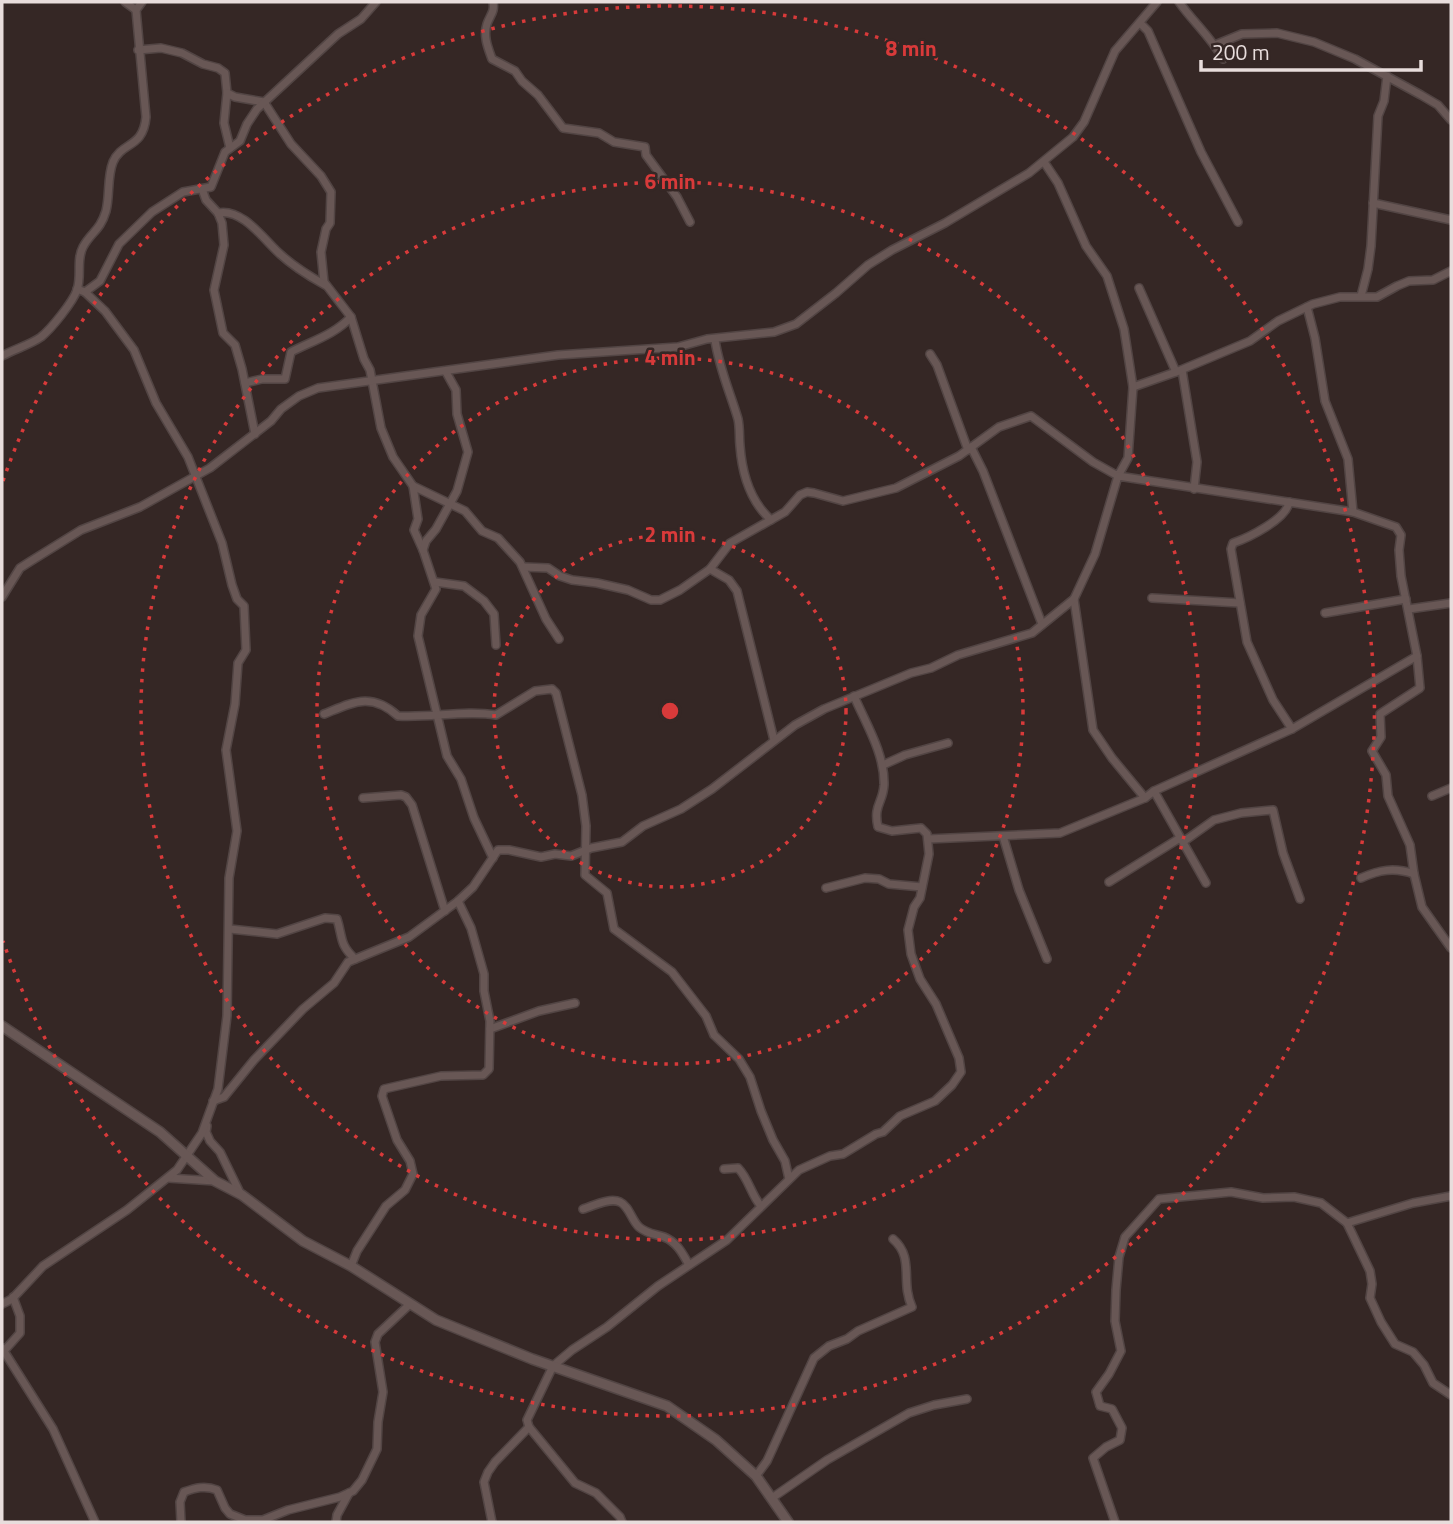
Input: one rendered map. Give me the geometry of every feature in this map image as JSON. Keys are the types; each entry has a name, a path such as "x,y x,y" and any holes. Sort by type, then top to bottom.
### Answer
{"street":[{"path":"125,2 136,10"},
{"path":"81,291 80,261 83,247 100,227 106,210 114,160 145,131 136,10 142,2"},
{"path":"92,299 96,285 119,244 152,212 183,192 211,187 225,152 240,141 247,124 264,102 338,34 361,19 376,2"},
{"path":"493,2 493,14 487,22 486,32 486,43 492,59 515,71 538,95 563,128 600,133 614,142 645,147 646,155 677,197 690,222"},
{"path":"2,597 20,568 68,537 97,523 140,508 210,468 299,396 318,388 558,355 678,347 775,332 796,324 868,264 945,223 1029,173 1073,137 1084,122 1115,51 1157,2"},
{"path":"1178,2 1195,25 1215,45 1223,59"},
{"path":"1140,23 1148,31 1201,152 1238,222"},
{"path":"1215,45 1242,34 1276,33 1314,42 1355,59 1438,105 1451,120"},
{"path":"138,50 161,48 181,52 225,73 227,93 224,123 230,148"},
{"path":"1360,296 1368,269 1378,116 1384,101 1387,76"},
{"path":"227,93 264,102 291,144 321,176 331,192 330,223 321,252 326,285"},
{"path":"214,1101 224,1097 254,1060 303,1009 334,983 348,962 409,937 445,911 473,887 498,850 541,857 555,854 571,856 622,842 643,826 661,821 681,809 740,768 774,740 824,709 958,655 1032,633 1074,599 1095,554 1118,476 1128,458 1133,387 1124,329 1107,276 1086,246 1058,183 1044,162"},
{"path":"202,189 206,200 218,213 224,233 224,245 214,289 223,333 235,345 255,434"},
{"path":"1373,203 1451,219"},
{"path":"218,213 225,212 249,222 281,255 326,285 351,317 373,381 381,428 387,444 413,486 418,519 414,530 416,539 424,550 435,582 436,589 421,615 418,636 447,756 461,779 474,818 493,858"},
{"path":"1133,387 1250,341 1278,321 1307,307 1340,297 1377,297 1409,281 1433,280 1451,271"},
{"path":"2,356 41,337 81,291 96,285"},
{"path":"1139,288 1179,371 1196,454 1194,489"},
{"path":"2,1304 13,1297 43,1266 127,1209 177,1170 202,1133 218,1089 227,1016 229,878 237,831 226,750 235,704 238,663 246,650 244,606 237,599 218,530 188,457 156,403 134,350 105,311 81,291"},
{"path":"1307,307 1325,401 1348,459 1353,513"},
{"path":"245,383 262,379 285,379 291,352 307,342 334,333 351,317"},
{"path":"715,340 718,361 740,427 740,456 744,475 755,503 771,520"},
{"path":"930,354 937,365 961,436 983,471 1042,624"},
{"path":"424,550 426,541 432,536 457,491 468,452 457,414 456,390 446,372"},
{"path":"523,566 548,568 572,580 628,590 656,601 675,593 710,569 730,543 785,512 800,495 807,492 843,501 883,489 896,488 959,456 999,427 1031,416 1093,462 1118,476 1353,513 1396,527 1401,535 1400,569 1417,656 1420,688 1380,714 1381,737 1372,751 1386,775 1388,796 1410,845 1422,908 1451,948"},
{"path":"413,486 465,511 482,531 498,538 523,566 542,611 559,639"},
{"path":"1289,502 1286,512 1251,537 1231,546 1251,651 1273,700 1292,729"},
{"path":"710,569 729,580 737,591 774,740"},
{"path":"435,582 464,586 484,601 494,614 496,646"},
{"path":"1152,598 1240,604"},
{"path":"1074,599 1093,730 1144,797"},
{"path":"1325,613 1406,599"},
{"path":"1409,609 1451,603"},
{"path":"928,839 1060,833 1292,729 1417,656"},
{"path":"324,714 356,701 385,704 398,716 477,712 496,715 536,691 552,689 558,698 582,795 586,826 585,875 607,893 614,929 672,972 705,1016 714,1035 739,1059 750,1077 773,1140 785,1161 789,1179"},
{"path":"622,1522 596,1493 575,1483 529,1427 527,1420 553,1366 657,1286 727,1240 789,1179 810,1163 843,1154 883,1132 900,1116 935,1101 961,1072 959,1058 936,1003 919,979 911,954 908,930 922,887 929,853 928,839 925,830 921,828 892,831 878,827 875,815 884,788 883,765 854,696"},
{"path":"883,765 905,755 948,743"},
{"path":"1432,796 1451,788"},
{"path":"1154,791 1206,883"},
{"path":"362,798 401,795 407,797 412,805 445,911"},
{"path":"1109,881 1214,820 1241,813 1273,810 1283,853 1300,899"},
{"path":"1003,836 1019,890 1046,959"},
{"path":"1361,878 1392,869 1414,874"},
{"path":"826,888 865,878 879,878 889,884 922,887"},
{"path":"351,1266 357,1251 386,1206 405,1190 413,1174 410,1161 397,1140 382,1096 384,1089 441,1076 483,1075 489,1069 490,1029 484,974 471,928 458,901"},
{"path":"230,929 277,934 325,918 337,919 340,938 355,959"},
{"path":"490,1029 539,1011 575,1003"},
{"path":"2,1026 160,1132 215,1181 242,1195 303,1241 351,1266 436,1320 553,1366 667,1406 716,1440 756,1476 788,1522"},
{"path":"208,1118 206,1132 209,1141 220,1152 242,1195"},
{"path":"724,1169 738,1168 744,1174 761,1206"},
{"path":"167,1178 215,1181"},
{"path":"1115,1522 1093,1458 1120,1440 1122,1428 1112,1409 1100,1406 1097,1392 1121,1351 1115,1321 1116,1290 1119,1257 1125,1237 1159,1199 1231,1192 1263,1198 1294,1197 1321,1203 1346,1223 1370,1271 1370,1298 1395,1344 1413,1352 1424,1365 1433,1383 1451,1395"},
{"path":"1346,1223 1413,1203 1451,1196"},
{"path":"583,1209 613,1201 622,1202 642,1230 676,1245 689,1265"},
{"path":"756,1476 767,1461 814,1358 858,1331 912,1307 905,1290 906,1258 901,1246 893,1239"},
{"path":"13,1297 20,1316 20,1333 3,1349 52,1429 95,1522"},
{"path":"336,1522 349,1493 362,1480 377,1449 383,1392 375,1342 378,1334 410,1304"},
{"path":"772,1498 827,1460 909,1413 967,1399"},
{"path":"492,1522 485,1482 488,1472 529,1427"},
{"path":"181,1522 180,1502 184,1492 198,1488 209,1487 217,1490 230,1514 245,1520 263,1520 349,1493"}]}
